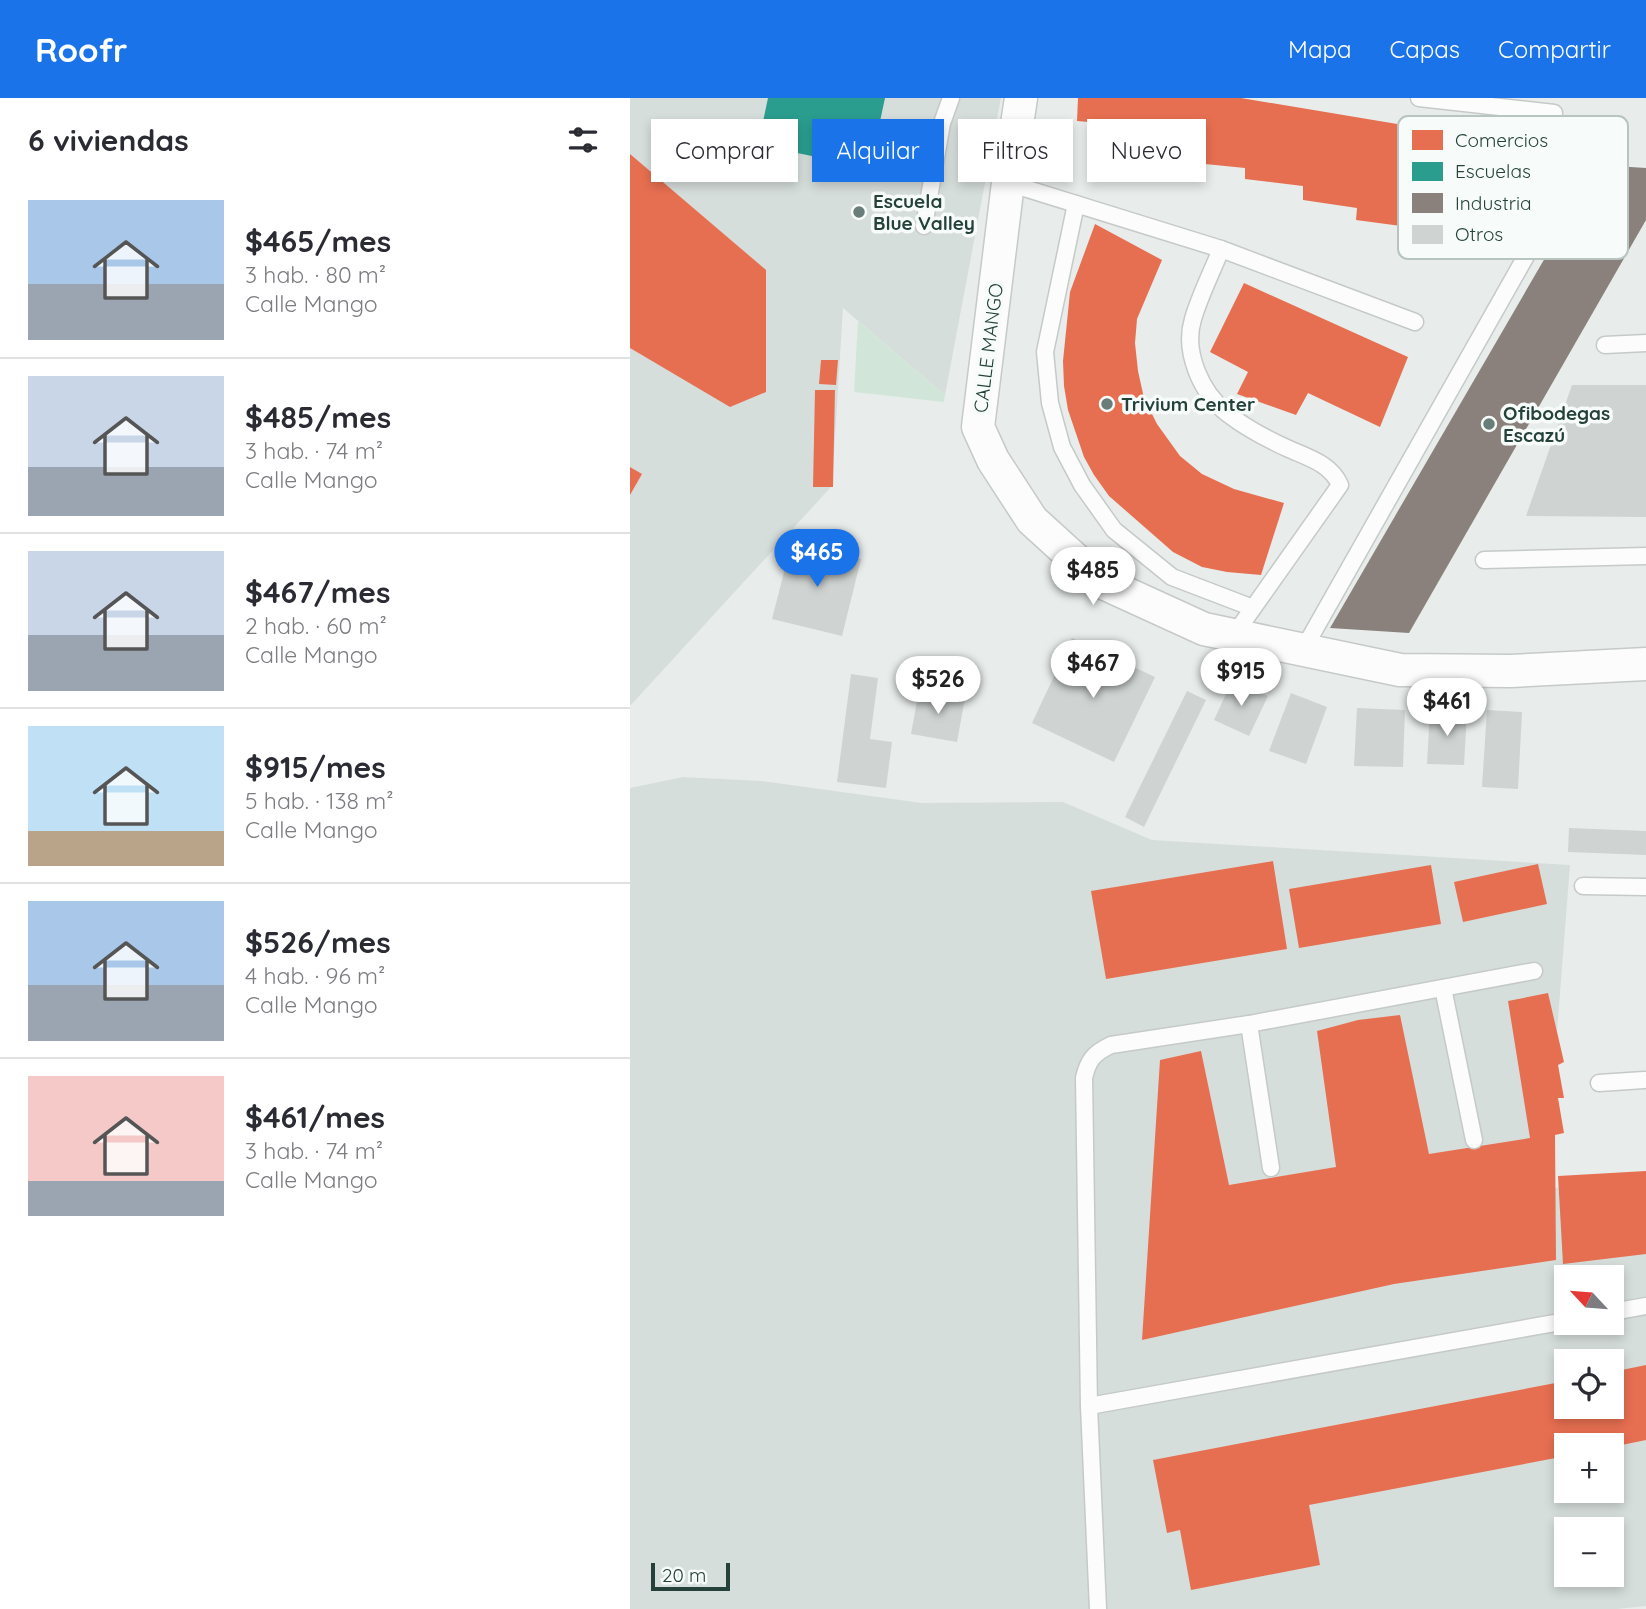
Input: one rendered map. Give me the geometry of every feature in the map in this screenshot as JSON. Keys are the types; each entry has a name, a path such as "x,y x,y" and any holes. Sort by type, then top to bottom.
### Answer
{"street":[{"name":"CALLE MANGO","path":"1021,98 978,427 993,460 1032,520 1099,581 1204,629 1400,670 1511,671 1646,664"}],"lane":[{"path":"924,226 942,123 951,98"},
{"path":"1419,98 1554,113"},
{"path":"1008,183 1221,248 1415,323"},
{"path":"1076,204 1045,352 1050,404 1062,447 1082,485 1114,530 1172,577 1253,608"},
{"path":"1221,248 1192,320 1190,349 1203,387 1228,414 1278,444 1319,462 1335,473 1340,485 1234,635"},
{"path":"1303,650 1524,259"},
{"path":"1605,345 1646,343"},
{"path":"1484,560 1646,556"},
{"path":"1583,886 1646,887"},
{"path":"1098,1609 1089,1406 1084,1078 1093,1055 1111,1045 1249,1024 1534,971"},
{"path":"1443,988 1474,1140"},
{"path":"1249,1024 1272,1168"},
{"path":"1599,1083 1644,1080"},
{"path":"1624,1310 1646,1306"},
{"path":"1089,1406 1554,1323"}],"shaded area":[{"path":"630,98 1001,98 997,119 958,119 958,182 985,182 945,395 843,308 832,486 630,706"},
{"path":"683,777 762,781 922,803 1063,802 1152,840 1570,865 1551,1109 1554,1188 1646,1176 1646,1606 1617,1609 630,1609 630,788"}],"green space":[{"path":"858,321 945,395 944,402 854,392"}],"building: Comercios":[{"path":"1078,98 1241,98 1398,124 1398,226 1356,220 1357,208 1303,200 1303,186 1245,179 1245,168 1206,164 1206,119 1087,119 1087,122 1077,121"},
{"path":"630,154 651,172 651,182 663,182 766,270 766,392 730,407 630,348"},
{"name":"Trivium Center","path":"1095,224 1162,260 1137,319 1135,343 1144,398 1157,424 1180,456 1202,474 1234,489 1284,503 1261,575 1202,567 1173,552 1109,496 1084,457 1068,410 1063,361 1070,292"},
{"name":"Trivium Center","path":"1244,283 1408,357 1380,427 1308,393 1296,415 1237,394 1248,372 1210,352"},
{"path":"821,360 838,360 836,385 819,384"},
{"path":"815,390 835,390 833,487 813,487"},
{"path":"630,467 642,474 630,495"},
{"path":"1273,861 1287,949 1106,979 1091,891"},
{"path":"1538,864 1547,904 1463,922 1454,882"},
{"path":"1431,865 1441,924 1299,948 1289,889"},
{"path":"1548,993 1564,1062 1558,1065 1564,1098 1558,1098 1564,1133 1555,1135 1556,1260 1394,1284 1142,1340 1160,1060 1201,1051 1229,1185 1336,1167 1317,1031 1358,1020 1400,1015 1429,1154 1530,1138 1508,1001"},
{"path":"1646,1171 1646,1254 1563,1264 1558,1176"},
{"path":"1646,1365 1646,1440 1624,1445 1624,1433 1554,1433 1554,1458 1309,1505 1320,1565 1191,1590 1180,1530 1167,1533 1153,1460 1554,1383 1554,1419 1624,1419 1624,1370"}],"building: Escuelas":[{"path":"768,98 885,98 880,119 812,119 812,156 798,153 798,119 764,119"}],"building: Industria":[{"name":"Ofibodegas Escazú","path":"1628,167 1646,168 1646,220 1628,251"},
{"name":"Ofibodegas Escazú","path":"1544,259 1624,259 1409,633 1330,628"}],"building: Otros":[{"path":"1572,385 1646,385 1646,517 1526,516"},
{"path":"792,541 861,559 842,636 772,619"},
{"path":"1072,638 1155,677 1114,762 1032,723"},
{"path":"851,674 878,678 870,739 892,742 886,788 837,782"},
{"path":"1233,679 1268,696 1249,736 1214,720"},
{"path":"919,690 965,698 957,742 911,734"},
{"path":"1187,691 1206,700 1144,827 1125,817"},
{"path":"1291,693 1327,707 1306,764 1269,751"},
{"path":"1357,708 1405,710 1403,767 1354,766"},
{"path":"1430,710 1467,712 1464,765 1427,764"},
{"path":"1487,710 1522,712 1518,789 1482,787"},
{"path":"1569,828 1646,831 1646,855 1568,852"}],"place":[{"name":"Escuela Blue Valley","path":"859,212"},
{"name":"Trivium Center","path":"1107,404"},
{"name":"Ofibodegas Escazú","path":"1489,424"}]}
